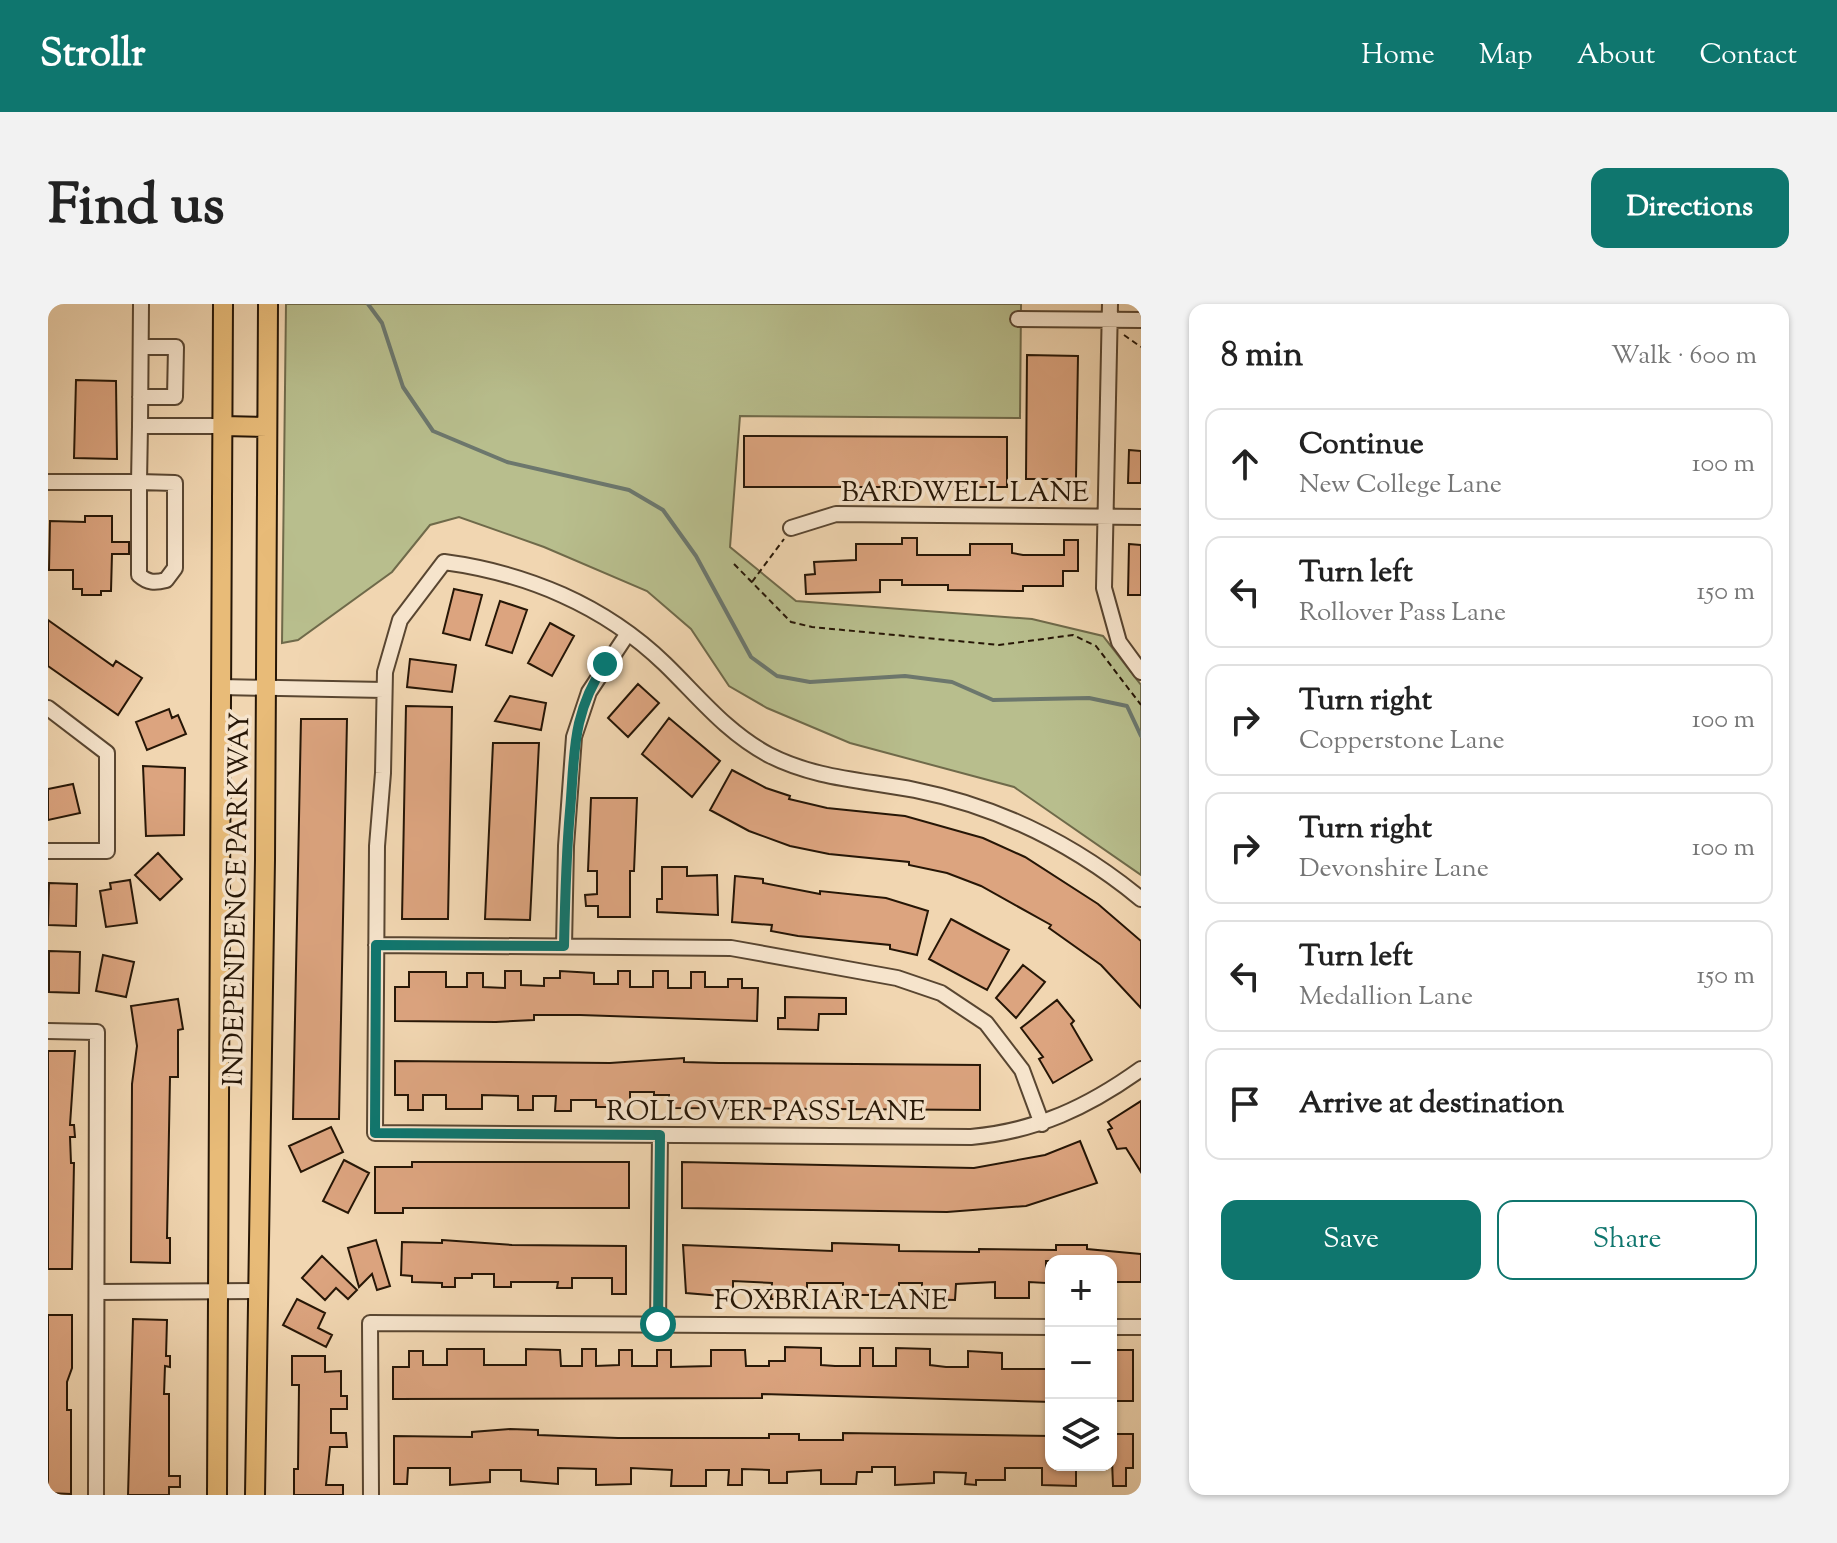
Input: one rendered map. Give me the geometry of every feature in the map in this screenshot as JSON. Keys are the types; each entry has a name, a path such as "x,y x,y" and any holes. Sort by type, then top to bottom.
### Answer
{"main road":[{"name":"INDEPENDENCE PARKWAY","path":"217,1495 223,304"},
{"name":"INDEPENDENCE PARKWAY","path":"255,1495 260,1291 268,304"},
{"path":"224,426 267,427"}],"street":[{"path":"48,482 139,482 175,483 175,568 166,580 145,581 139,575 139,482 141,304"},
{"path":"1110,304 1104,588 1119,642 1141,672"},
{"path":"1018,319 1141,320"},
{"path":"140,397 175,397 176,384 176,347 141,347"},
{"path":"140,426 224,426"},
{"name":"BARDWELL LANE","path":"791,528 836,514 1141,517"},
{"path":"1042,1124 1028,1084 1006,1045 975,1014 930,989 880,975 811,965 731,948 376,945 384,690 387,659 400,620 444,562 509,575 551,589 628,633 662,661 719,721 766,753 819,775 936,794 1010,818 1078,853 1141,899"},
{"path":"564,946 565,858 574,737 589,692 628,633"},
{"path":"220,687 384,690"},
{"path":"48,708 107,753 107,851 48,851"},
{"name":"ROLLOVER PASS LANE","path":"376,945 375,1133 971,1137 1042,1124 1092,1102 1141,1069"},
{"path":"48,1031 97,1032 96,1495"},
{"path":"658,1324 660,1135"},
{"path":"97,1292 260,1291"},
{"name":"FOXBRIAR LANE","path":"371,1495 370,1323 1045,1327"},
{"path":"1117,1327 1141,1327"}],"path":[{"path":"751,583 791,528"},
{"path":"734,564 791,622 812,627 999,645 1073,635 1096,646 1141,705"}],"green space":[{"path":"286,304 1021,304 1020,418 740,416 730,547 796,601 1032,619 1103,636 1141,685 1141,875 1014,787 850,743 767,708 729,686 691,629 647,591 544,547 459,517 430,525 392,572 298,640 282,643"}],"building":[{"path":"1027,355 1078,356 1076,479 1026,479"},
{"path":"76,380 116,381 117,459 74,458"},
{"path":"744,436 1007,437 1007,487 744,487"},
{"path":"1129,450 1141,451 1141,483 1128,483"},
{"path":"85,516 112,516 112,542 129,542 129,554 112,554 111,591 101,591 101,595 82,595 82,589 73,589 73,570 49,570 50,521 85,522"},
{"path":"902,538 917,538 917,555 970,555 970,544 1012,544 1012,553 1064,555 1064,540 1078,540 1078,571 1063,571 1063,586 1023,586 1023,591 948,590 948,585 902,585 902,580 880,580 880,592 806,594 805,575 815,574 814,562 856,560 856,544 902,544"},
{"path":"1129,544 1141,545 1141,595 1128,595"},
{"path":"454,589 482,595 470,640 443,633"},
{"path":"500,601 527,610 512,653 486,645"},
{"path":"48,620 113,666 116,661 142,678 118,715 48,666"},
{"path":"550,623 574,636 552,676 528,663"},
{"path":"410,659 456,665 452,692 407,687"},
{"path":"638,684 659,703 628,737 608,718"},
{"path":"510,696 546,703 541,730 495,721"},
{"path":"406,706 452,707 448,919 402,919"},
{"path":"169,709 172,718 178,715 186,734 147,750 136,722"},
{"path":"669,718 720,761 692,797 642,754"},
{"path":"301,719 347,719 339,1119 293,1119"},
{"path":"493,743 539,743 530,920 485,919"},
{"path":"143,766 185,768 184,835 146,836"},
{"path":"732,770 766,788 790,796 789,799 827,808 905,816 983,838 1025,857 1098,904 1141,941 1141,1008 1101,965 1049,928 1051,925 981,886 947,873 909,865 909,862 829,854 790,846 749,831 710,810"},
{"path":"73,784 80,813 48,820 48,789"},
{"path":"591,798 637,798 634,871 630,871 630,917 598,917 598,906 586,906 585,895 597,894 597,871 588,871"},
{"path":"158,853 182,879 160,900 135,875"},
{"path":"662,867 687,867 687,876 717,875 718,915 657,912 657,899 662,899"},
{"path":"735,876 763,879 763,883 820,894 820,891 886,898 928,911 917,955 890,949 890,945 798,936 771,931 772,925 732,922"},
{"path":"130,880 137,923 106,927 100,891 111,889 110,883"},
{"path":"49,883 77,884 76,926 48,925"},
{"path":"951,919 1009,950 987,990 929,959"},
{"path":"49,951 80,952 79,993 49,992"},
{"path":"103,955 134,962 126,997 96,991"},
{"path":"1023,965 1045,982 1016,1018 996,998"},
{"path":"505,971 521,971 521,985 544,986 544,978 560,978 560,971 594,973 594,984 618,984 618,971 630,971 630,987 653,987 653,971 668,971 668,988 691,988 691,972 705,972 705,987 728,987 728,979 742,979 742,988 758,988 757,1021 534,1015 534,1020 496,1022 395,1021 395,987 409,987 409,972 446,972 446,987 467,987 467,973 483,973 483,987 505,988"},
{"path":"785,997 846,998 846,1014 819,1014 818,1030 778,1029 778,1018 785,1018"},
{"path":"178,999 183,1029 178,1030 178,1077 170,1077 167,1238 170,1238 170,1263 131,1262 132,1084 137,1046 131,1006"},
{"path":"1057,1000 1074,1021 1071,1024 1092,1060 1053,1083 1039,1059 1043,1057 1021,1028"},
{"path":"48,1051 75,1051 70,1125 74,1125 75,1137 70,1137 71,1163 74,1163 72,1269 48,1269"},
{"path":"684,1058 684,1062 719,1063 980,1065 980,1110 669,1108 669,1095 630,1092 630,1107 596,1107 596,1100 571,1100 571,1111 555,1111 556,1096 533,1096 533,1110 518,1110 518,1096 482,1095 482,1109 446,1109 446,1095 423,1095 423,1110 408,1110 408,1095 395,1095 395,1061 610,1063"},
{"path":"1141,1101 1141,1172 1126,1148 1117,1149 1108,1130 1112,1128 1108,1122"},
{"path":"331,1127 343,1152 301,1172 289,1146"},
{"path":"1080,1141 1097,1183 1026,1206 947,1212 682,1208 682,1162 974,1168 1045,1155"},
{"path":"344,1160 369,1173 348,1213 323,1201"},
{"path":"412,1162 629,1162 629,1208 403,1208 403,1213 375,1213 375,1167 412,1167"},
{"path":"376,1240 390,1286 377,1290 372,1274 359,1287 348,1248"},
{"path":"442,1240 512,1245 626,1246 626,1294 612,1294 612,1278 572,1278 572,1288 557,1288 558,1282 511,1282 511,1287 494,1287 494,1274 472,1274 472,1278 455,1278 455,1287 442,1287 442,1283 412,1282 412,1276 401,1275 402,1242 442,1243"},
{"path":"832,1243 899,1245 899,1251 979,1252 979,1249 1056,1250 1056,1245 1087,1245 1087,1249 1141,1254 1141,1282 1117,1282 1117,1255 1045,1255 1045,1283 1029,1282 1029,1298 995,1298 995,1282 956,1284 955,1300 922,1299 922,1283 899,1283 899,1295 843,1295 843,1283 807,1283 807,1299 771,1299 772,1283 733,1281 733,1297 686,1293 683,1245 832,1251"},
{"path":"322,1256 357,1290 348,1299 336,1288 325,1300 302,1278"},
{"path":"297,1299 325,1313 318,1328 332,1335 326,1347 283,1325"},
{"path":"48,1315 72,1315 72,1368 67,1382 67,1410 71,1410 71,1494 48,1493"},
{"path":"133,1319 167,1320 166,1356 170,1356 170,1367 165,1366 164,1394 169,1394 169,1476 180,1476 180,1487 169,1487 169,1495 128,1495"},
{"path":"785,1347 821,1348 821,1365 835,1366 860,1366 860,1348 873,1348 873,1366 896,1366 896,1348 930,1349 930,1365 946,1367 968,1367 968,1351 1002,1353 1002,1369 1045,1369 1045,1402 762,1394 762,1398 393,1399 393,1367 409,1367 409,1351 423,1351 423,1365 447,1365 447,1349 484,1349 484,1365 526,1365 526,1349 560,1350 561,1366 582,1366 582,1349 596,1349 596,1366 619,1365 619,1350 632,1350 632,1366 657,1366 657,1350 671,1350 671,1367 711,1366 711,1350 745,1350 746,1366 769,1366 769,1361 785,1361"},
{"path":"1117,1350 1133,1350 1133,1401 1117,1401"},
{"path":"292,1356 325,1356 325,1372 341,1371 341,1396 347,1396 347,1409 331,1409 331,1433 346,1433 347,1447 330,1447 326,1485 343,1485 343,1495 294,1495 294,1469 298,1469 299,1385 292,1385"},
{"path":"538,1430 538,1435 618,1438 769,1438 769,1434 799,1434 799,1440 843,1440 843,1433 1045,1436 1045,1471 1076,1471 1076,1486 1042,1485 1042,1468 1005,1468 1005,1480 976,1480 976,1485 965,1484 966,1473 934,1472 934,1483 895,1485 895,1467 872,1467 872,1472 857,1472 856,1484 821,1484 821,1470 787,1472 787,1483 769,1483 769,1470 742,1469 742,1485 728,1485 729,1470 706,1470 706,1486 671,1486 672,1470 631,1468 631,1484 596,1485 596,1469 558,1468 558,1484 521,1481 521,1470 490,1470 490,1482 450,1485 450,1468 408,1468 407,1484 394,1484 394,1436 472,1437 472,1432"},
{"path":"1117,1434 1133,1434 1133,1468 1126,1468 1126,1486 1113,1486 1112,1471 1117,1471"}],"waterway":[{"path":"368,304 382,323 403,387 433,431 507,462 629,490 663,510 696,556 751,657 777,676 810,682 905,676 952,682 993,700 1089,698 1127,706 1141,736"}],"route":[{"path":"605,664 583,706 574,737 565,858 564,946 376,945 375,1133 660,1135 658,1324"}]}
